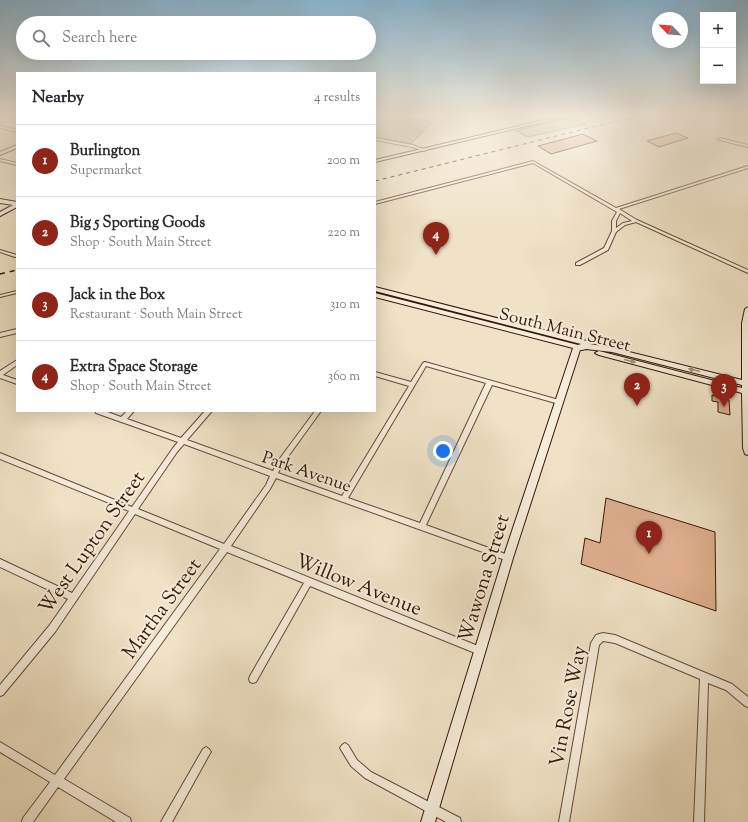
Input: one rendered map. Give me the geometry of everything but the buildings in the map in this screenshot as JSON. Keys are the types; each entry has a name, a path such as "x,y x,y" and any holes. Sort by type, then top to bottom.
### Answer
{"main road":[{"path":"376,161 409,153"},
{"path":"0,201 16,205"},
{"path":"0,214 16,206"},
{"name":"South Main Street","path":"376,289 577,347 747,388"},
{"name":"South Main Street","path":"376,295 613,350 747,388"},
{"path":"748,309 745,323 747,388 746,448 748,452"},
{"path":"577,347 582,346 613,350"},
{"name":"Wawona Street","path":"428,822 508,558 577,347"}],"street":[{"path":"0,160 16,164"},
{"path":"376,202 533,162 539,164 636,221 748,272"},
{"path":"618,210 748,167"},
{"path":"578,264 600,254 606,249 614,230 614,221 618,210"},
{"path":"614,230 624,224 636,221"},
{"path":"0,251 15,256"},
{"path":"0,296 16,292"},
{"path":"0,336 16,331"},
{"path":"0,375 16,363"},
{"path":"344,499 426,364 559,402"},
{"path":"376,374 413,385"},
{"path":"0,375 16,382"},
{"path":"422,526 490,382"},
{"name":"Park Avenue","path":"101,412 508,558"},
{"path":"122,420 130,412"},
{"name":"West Lupton Street","path":"0,692 42,642 182,441 208,412"},
{"name":"Martha Street","path":"27,822 268,488 280,463 317,412"},
{"name":"Willow Avenue","path":"0,456 480,651"},
{"path":"0,563 73,598"},
{"path":"253,679 309,581"},
{"name":"Vin Rose Way","path":"564,822 595,643 599,638 603,637 615,639 704,676"},
{"path":"699,822 704,676 729,687 748,702"},
{"path":"0,747 126,822"},
{"path":"345,748 354,763 368,775 456,822"},
{"path":"166,822 206,752"}],"railway":[{"path":"376,181 486,153"},
{"path":"0,274 16,270"}],"place":[{"name":"Extra Space Storage","path":"436,255"},
{"name":"Big 5 Sporting Goods","path":"637,406"},
{"name":"Jack in the Box","path":"724,407"},
{"name":"Burlington","path":"649,554"}]}
